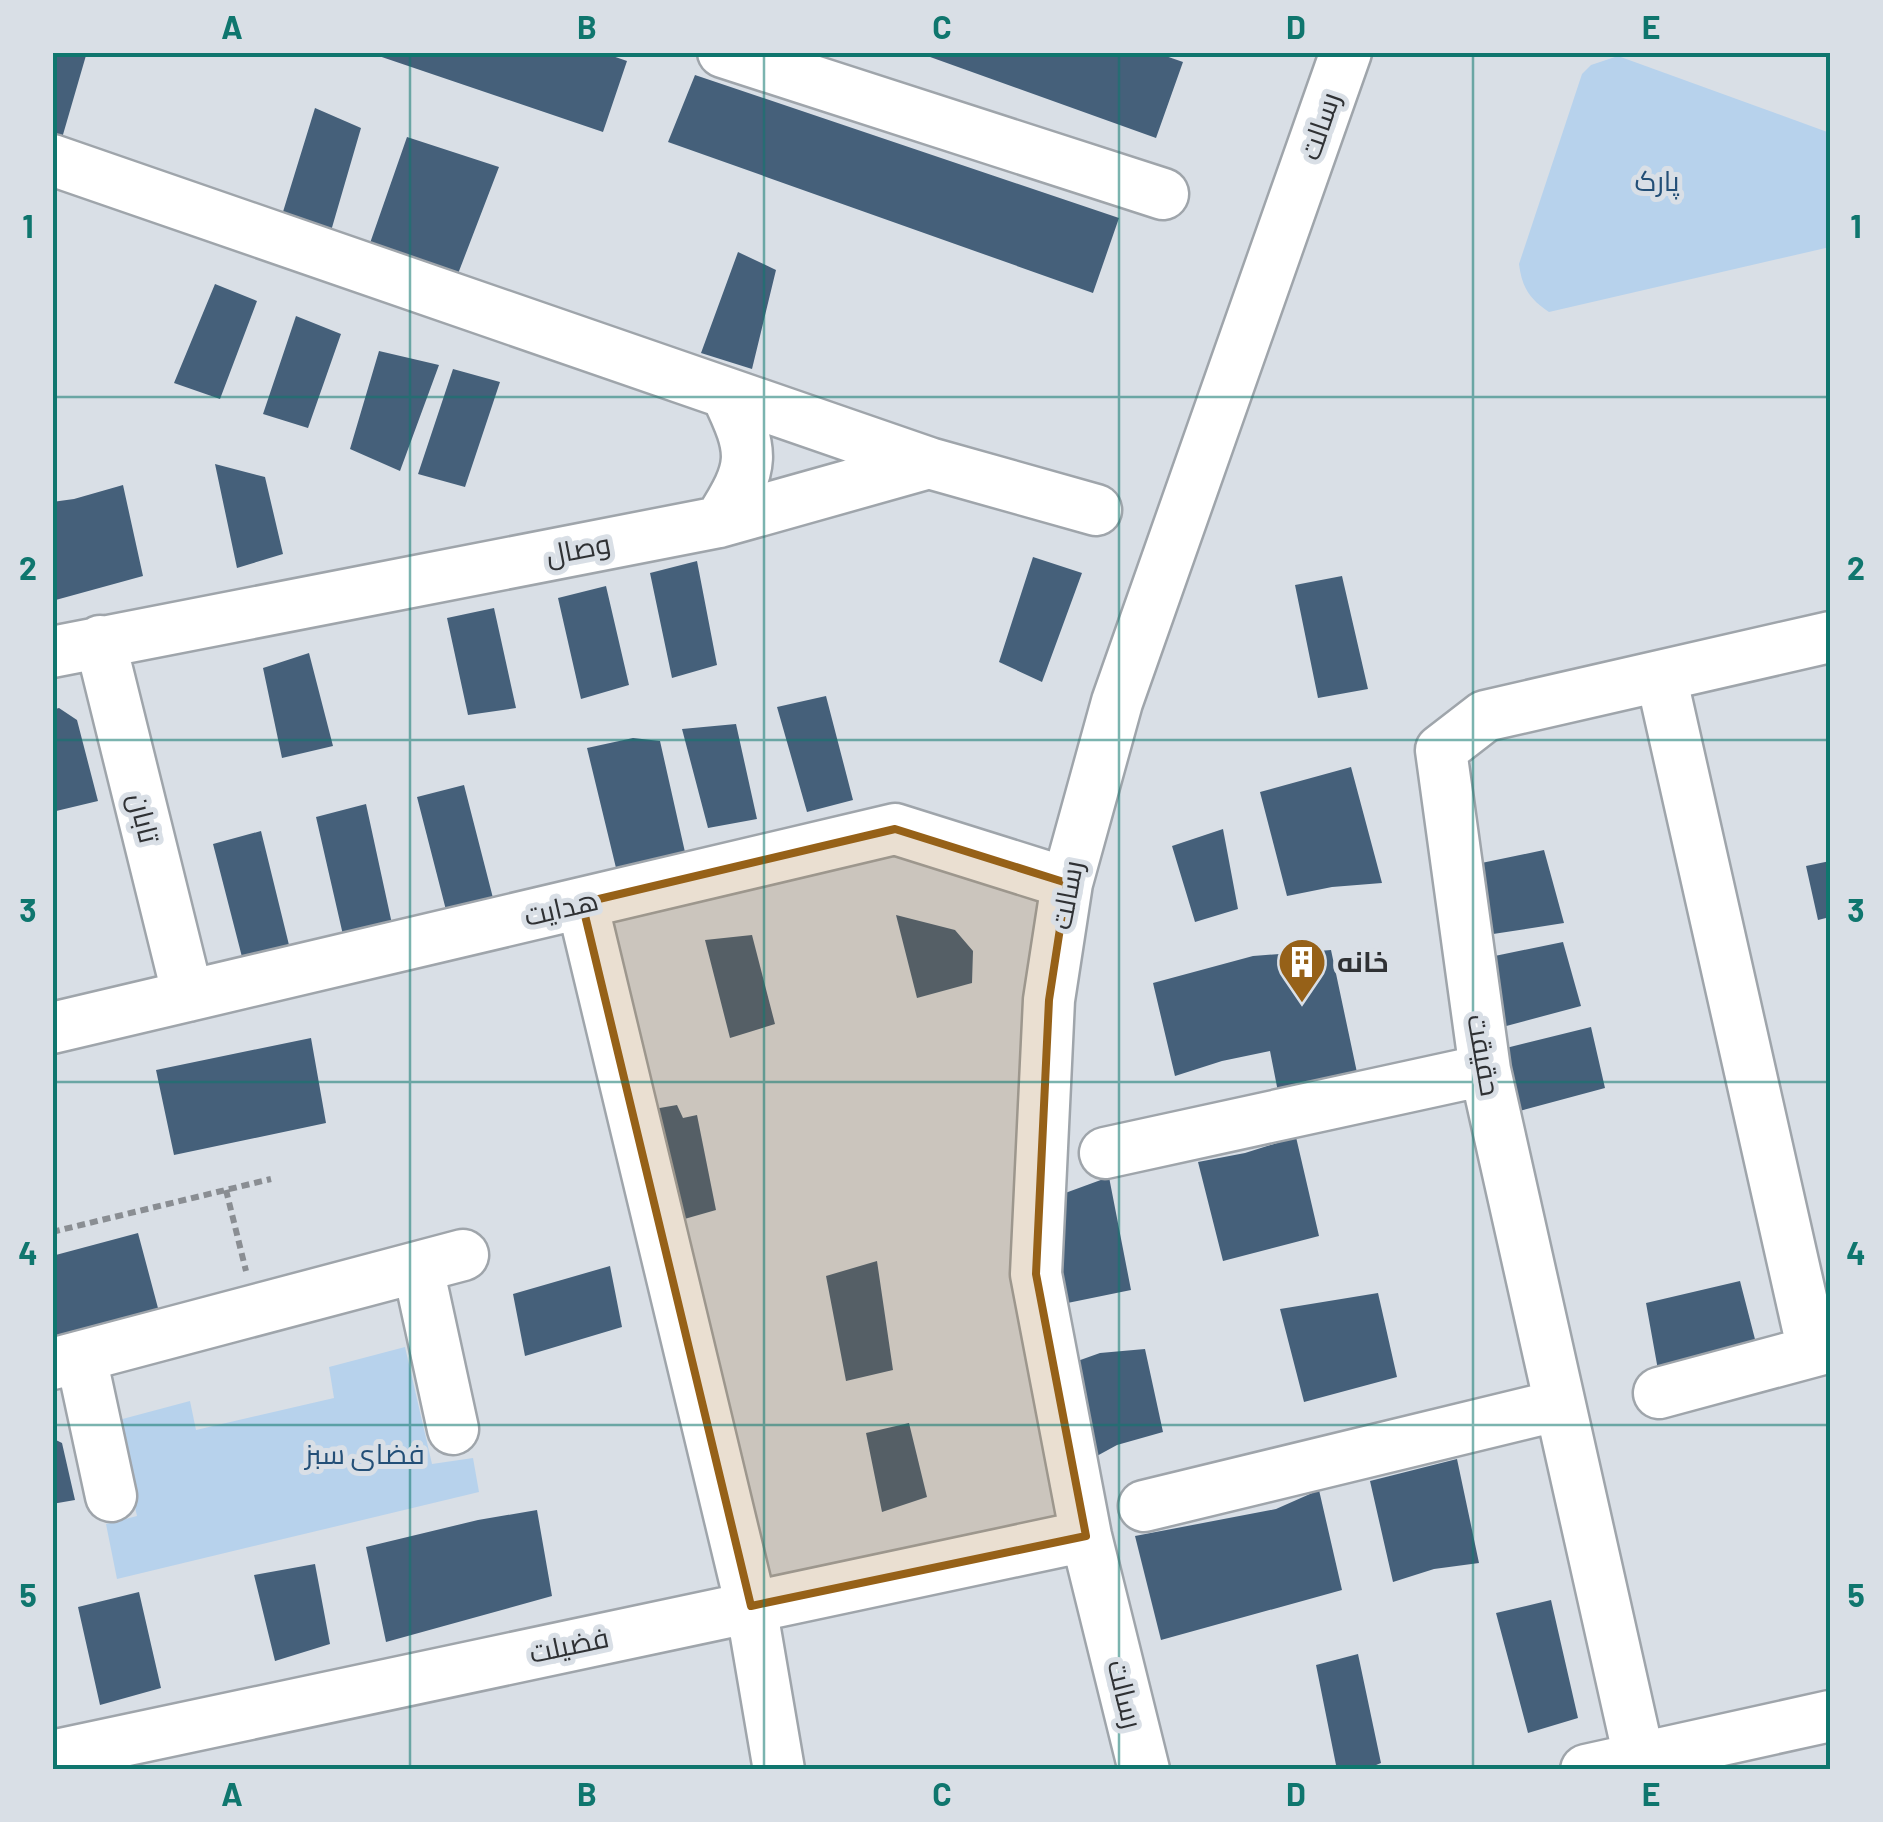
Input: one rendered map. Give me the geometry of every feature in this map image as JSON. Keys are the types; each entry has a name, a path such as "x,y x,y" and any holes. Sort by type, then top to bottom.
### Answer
{"street":[{"path":"723,52 1163,194"},
{"name":"رسالت","path":"1144,1770 1086,1536 1036,1274 1049,1000 1066,883 1117,702 1346,52"},
{"path":"52,160 929,463 1096,510"},
{"path":"719,522 744,482 747,436 726,393"},
{"name":"وصال","path":"52,652 719,522 929,463"},
{"name":"حقیقت","path":"1639,1757 1484,1070 1441,750 1484,716 1830,637"},
{"name":"تابان","path":"100,641 188,996"},
{"path":"1659,1393 1822,1349 1661,676"},
{"name":"هدایت","path":"52,1028 896,829 1066,883"},
{"path":"582,903 751,1606 780,1770"},
{"path":"1105,1154 1484,1070"},
{"path":"111,1496 67,1360 440,1261 452,1429"},
{"path":"1144,1506 1560,1405"},
{"name":"فضیلت","path":"52,1756 1086,1536"},
{"path":"1586,1770 1830,1716"}],"path":[{"path":"52,1232 271,1178"},
{"path":"226,1190 256,1310"}],"highlighted area":[{"path":"895,829 1067,883 1049,1000 1036,1274 1086,1536 751,1606 582,903"}],"green space":[{"name":"پارک","path":"1618,56 1830,133 1830,247 1549,312 1536,302 1525,286 1519,264 1582,74 1591,65"},
{"name":"فضای سبز","path":"405,1347 432,1464 473,1458 479,1492 117,1579 106,1524 137,1516 115,1421 190,1401 196,1430 334,1398 329,1367"}],"building":[{"path":"52,52 87,52 60,145 52,141"},
{"path":"367,52 601,52 627,61 603,132"},
{"path":"1154,52 1183,62 1156,138 919,53"},
{"path":"695,75 1119,218 1093,293 668,142"},
{"path":"315,108 361,128 331,231 282,215"},
{"path":"407,137 499,167 456,279 369,246"},
{"path":"738,252 776,270 752,369 701,353"},
{"path":"215,284 257,301 220,399 174,383"},
{"path":"296,316 341,334 308,428 263,414"},
{"path":"379,351 439,365 400,471 350,449"},
{"path":"453,369 500,382 465,487 418,474"},
{"path":"215,464 265,477 283,554 237,568"},
{"path":"123,485 143,576 52,601 52,502"},
{"path":"1033,557 1082,573 1042,682 999,662"},
{"path":"697,561 717,665 672,678 650,573"},
{"path":"1342,576 1368,689 1318,698 1295,585"},
{"path":"606,586 629,685 581,699 558,598"},
{"path":"494,608 516,708 468,715 447,618"},
{"path":"309,653 333,746 282,758 263,668"},
{"path":"826,696 853,800 807,812 777,707"},
{"path":"59,708 77,720 98,801 52,812 52,710"},
{"path":"736,724 757,819 708,828 682,729"},
{"path":"633,738 660,741 687,861 617,872 587,748"},
{"path":"1351,767 1382,883 1287,896 1260,792"},
{"path":"464,785 493,898 446,910 417,797"},
{"path":"366,804 392,924 343,935 316,817"},
{"path":"1223,829 1238,909 1195,922 1172,846"},
{"path":"261,831 289,945 242,957 213,844"},
{"path":"1544,850 1564,923 1480,936 1467,866"},
{"path":"1830,861 1830,917 1818,920 1806,866"},
{"path":"896,915 955,930 973,951 972,983 917,998"},
{"path":"752,935 775,1024 730,1038 705,940"},
{"path":"1563,942 1581,1006 1495,1029 1485,958"},
{"path":"1331,950 1359,1082 1279,1097 1270,1051 1175,1076 1153,983 1253,956"},
{"path":"1591,1027 1605,1088 1516,1112 1498,1050"},
{"path":"311,1038 326,1123 174,1155 156,1070"},
{"path":"677,1105 683,1118 697,1115 716,1210 660,1226 648,1110"},
{"path":"1296,1137 1319,1236 1223,1261 1198,1162"},
{"path":"1109,1177 1131,1290 1043,1308 1057,1196"},
{"path":"138,1233 162,1323 52,1352 52,1256"},
{"path":"877,1261 893,1370 846,1381 826,1276"},
{"path":"610,1266 622,1327 525,1356 513,1294"},
{"path":"1740,1281 1757,1347 1658,1370 1646,1303"},
{"path":"1378,1293 1397,1377 1304,1402 1280,1309"},
{"path":"1145,1349 1163,1432 1117,1445 1073,1469 1055,1369 1100,1353"},
{"path":"909,1423 927,1497 882,1512 866,1433"},
{"path":"52,1438 62,1443 75,1500 52,1504"},
{"path":"1457,1459 1479,1563 1434,1569 1393,1582 1370,1481"},
{"path":"1319,1490 1342,1590 1161,1640 1135,1536 1276,1509"},
{"path":"537,1510 552,1596 386,1642 366,1547"},
{"path":"315,1564 330,1644 275,1661 254,1575"},
{"path":"139,1592 161,1688 100,1705 78,1607"},
{"path":"1551,1600 1578,1718 1528,1733 1496,1613"},
{"path":"1358,1654 1381,1763 1364,1770 1337,1770 1316,1665"}],"place":[{"name":"خانه","path":"1302,1004"}]}
